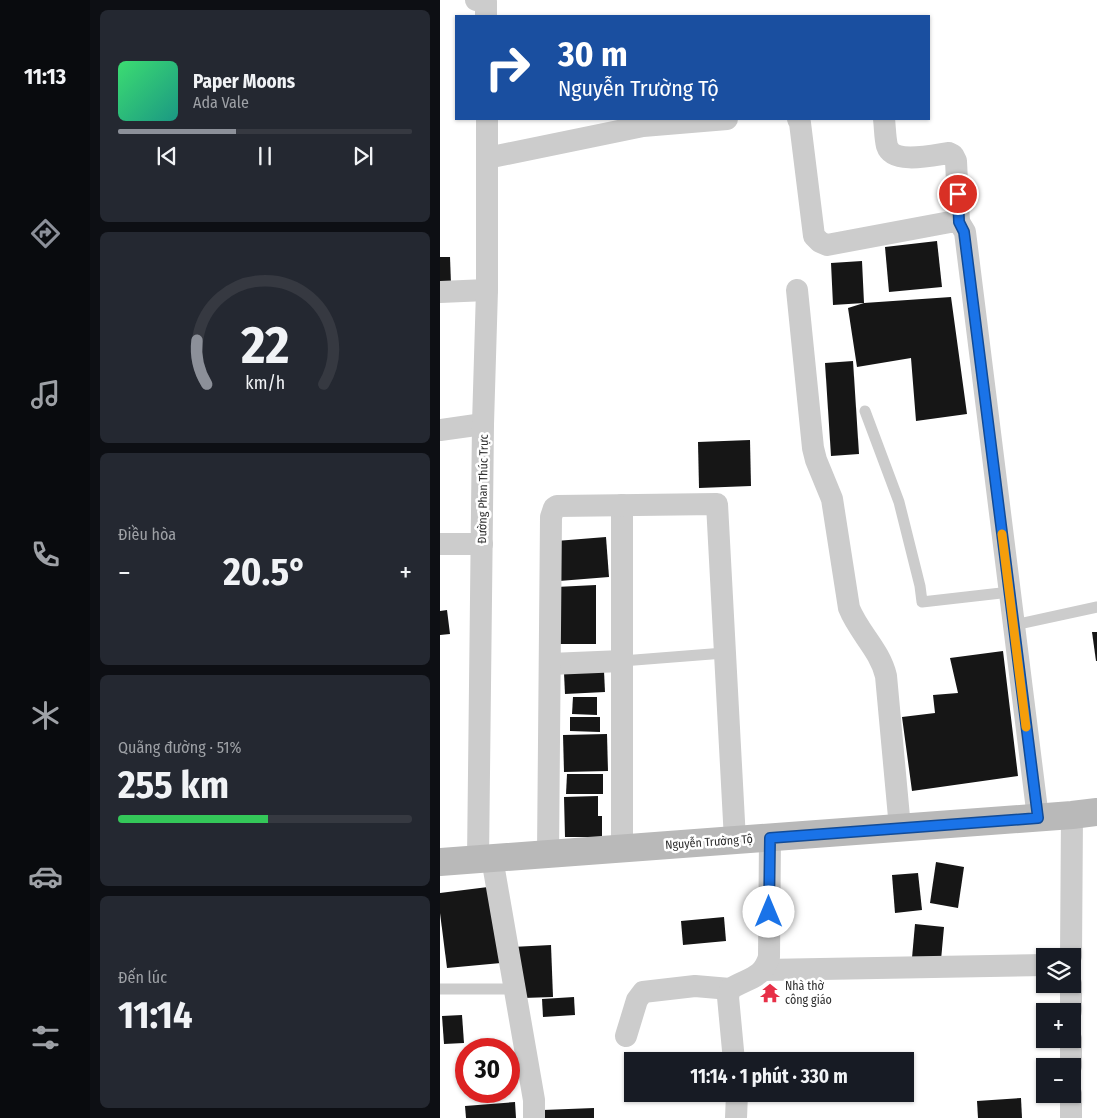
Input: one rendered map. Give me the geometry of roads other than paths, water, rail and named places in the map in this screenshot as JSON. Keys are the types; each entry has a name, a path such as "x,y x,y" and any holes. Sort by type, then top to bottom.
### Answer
{"main road":[{"name":"Nguyễn Trường Tộ","path":"440,862 1085,813"}],"street":[{"name":"Đường Phan Thúc Trực","path":"487,120 488,290 483,424 482,544 485,859 515,989 534,1100 534,1118"},
{"path":"487,158 643,126 715,120"},
{"path":"798,120 814,236 820,242 827,245 950,222 959,222"},
{"path":"884,120 887,147 890,152 897,156 909,158 949,153 953,155 956,161 959,222 964,232 1038,818"},
{"path":"440,292 488,290"},
{"path":"797,290 813,448 832,499 849,608 854,621 883,663 886,676 900,828"},
{"path":"440,430 483,424"},
{"path":"548,854 552,511 557,506 717,504 735,840"},
{"path":"622,505 622,848"},
{"path":"440,544 482,544"},
{"path":"550,664 622,661"},
{"path":"1072,948 1085,813"},
{"path":"764,970 769,949 770,838"},
{"path":"626,1036 637,1000 643,992 695,986 730,989 764,970 1036,965"},
{"path":"730,989 728,997 733,1052"},
{"path":"736,1102 736,1118"},
{"path":"1071,1103 1071,1118"}],"lane":[{"path":"865,411 899,502 920,586 922,602 1010,592"},
{"path":"1014,625 1097,607"},
{"path":"622,661 724,653"},
{"path":"440,989 515,989"}],"place":[{"name":"Nhà thờ công giáo","path":"770,993"}]}
